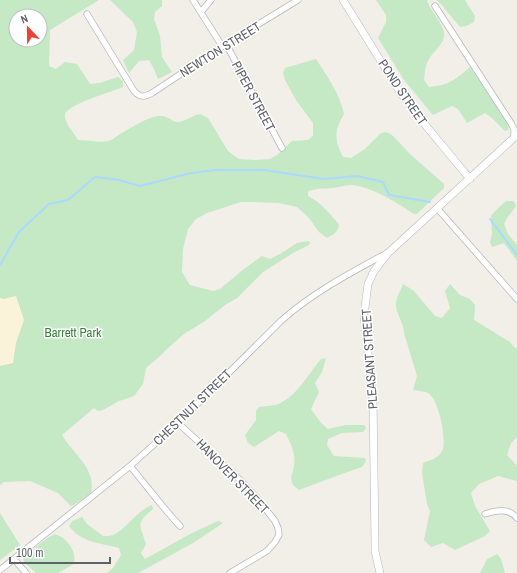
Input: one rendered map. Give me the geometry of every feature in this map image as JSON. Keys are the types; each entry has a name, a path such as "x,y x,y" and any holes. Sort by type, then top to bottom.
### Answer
{"street":[{"name":"PIPER STREET","path":"193,0 224,45 282,148"},
{"path":"201,12 211,0"},
{"name":"NEWTON STREET","path":"87,14 134,92 138,96 141,96 152,93 224,45 298,0"},
{"name":"POND STREET","path":"343,0 412,108 470,178"},
{"path":"435,6 512,123 516,137"},
{"name":"PLEASANT STREET","path":"380,573 375,542 372,399 364,315 368,284 374,271 388,252 516,137"},
{"path":"437,208 517,299"},
{"name":"CHESTNUT STREET","path":"0,570 130,466 178,423 296,308 310,298 388,252"},
{"name":"HANOVER STREET","path":"178,423 238,478 257,498 275,521 278,528 279,535 267,551 230,573"},
{"path":"130,466 180,526"},
{"path":"486,514 501,510 510,512 517,518"},
{"path":"14,559 26,573"}],"green space":[{"name":"Barrett Park","path":"0,0 99,0 50,30 49,66 56,69 65,62 77,64 90,84 99,83 118,77 123,81 123,87 81,103 67,111 65,115 66,121 78,140 105,142 153,117 164,116 179,122 200,114 208,118 228,151 239,159 270,159 277,155 292,141 308,140 313,136 313,123 296,100 285,80 283,73 285,68 316,59 333,85 344,114 338,125 336,135 343,157 351,158 365,149 381,133 386,132 392,135 411,155 444,184 444,188 417,214 414,214 392,200 358,186 348,185 308,191 308,196 325,209 339,225 338,230 327,238 319,232 309,218 297,207 279,203 241,202 207,213 196,219 188,229 183,249 182,272 190,285 213,291 220,289 262,256 270,259 297,243 310,241 309,245 263,272 237,298 184,334 168,348 146,368 143,384 134,396 119,401 103,410 98,411 94,408 62,435 83,462 91,476 91,493 71,506 58,493 30,481 4,482 0,485"},
{"path":"110,0 162,0 162,6 155,12 154,19 160,36 162,57 172,72 158,79 149,60 139,61 129,73 123,60 134,50 137,32 133,22"},
{"path":"376,0 428,0 429,5 443,28 444,36 443,40 428,61 425,69 424,80 429,87 441,85 461,75 470,67 509,125 508,130 505,131 485,113 467,123 458,109 452,106 433,115 404,80 378,38 386,22 386,15"},
{"path":"436,0 465,0 475,16 474,22 460,27"},
{"path":"506,201 514,201 516,206 504,224 508,234 517,245 517,261 504,243 492,247 490,242 492,234 491,216"},
{"path":"403,284 414,291 435,316 442,318 450,308 445,291 450,284 460,295 470,299 475,305 474,320 510,342 517,350 517,437 511,443 507,455 517,466 517,481 498,476 479,484 471,493 475,506 490,531 485,536 455,550 443,543 431,547 424,540 430,511 427,504 422,473 423,463 440,455 444,444 441,419 432,397 426,392 413,390 417,376 396,305 397,298"},
{"path":"326,358 322,372 315,383 319,392 311,409 321,423 328,429 346,425 364,425 366,428 363,432 342,433 328,439 327,445 334,456 365,458 366,461 362,467 299,490 293,485 291,478 294,466 294,456 286,434 279,431 254,447 248,443 245,435 256,420 256,411 259,407 275,405 289,397 301,385 321,359"},
{"path":"152,505 153,509 143,518 140,525 146,544 141,553 145,559 192,533 218,521 223,523 193,543 138,573 107,573 113,568 121,555 119,548 92,542 74,532 69,526 72,521 82,517 87,524 103,536 112,535 123,528 141,511"},
{"path":"0,513 20,545 0,560"},
{"path":"55,534 67,542 70,546 74,554 74,564 58,573 36,573 24,562 23,557"},
{"path":"497,554 501,559 505,573 480,573 487,559"}],"sand":[{"path":"16,296 24,320 16,343 13,363 0,366 0,298 4,299"}],"waterway":[{"path":"0,265 19,232 49,204 68,200 95,177 119,180 140,186 191,173 216,170 264,170 324,179 357,176 383,182 389,195 430,202"},
{"path":"490,219 517,255"}]}
